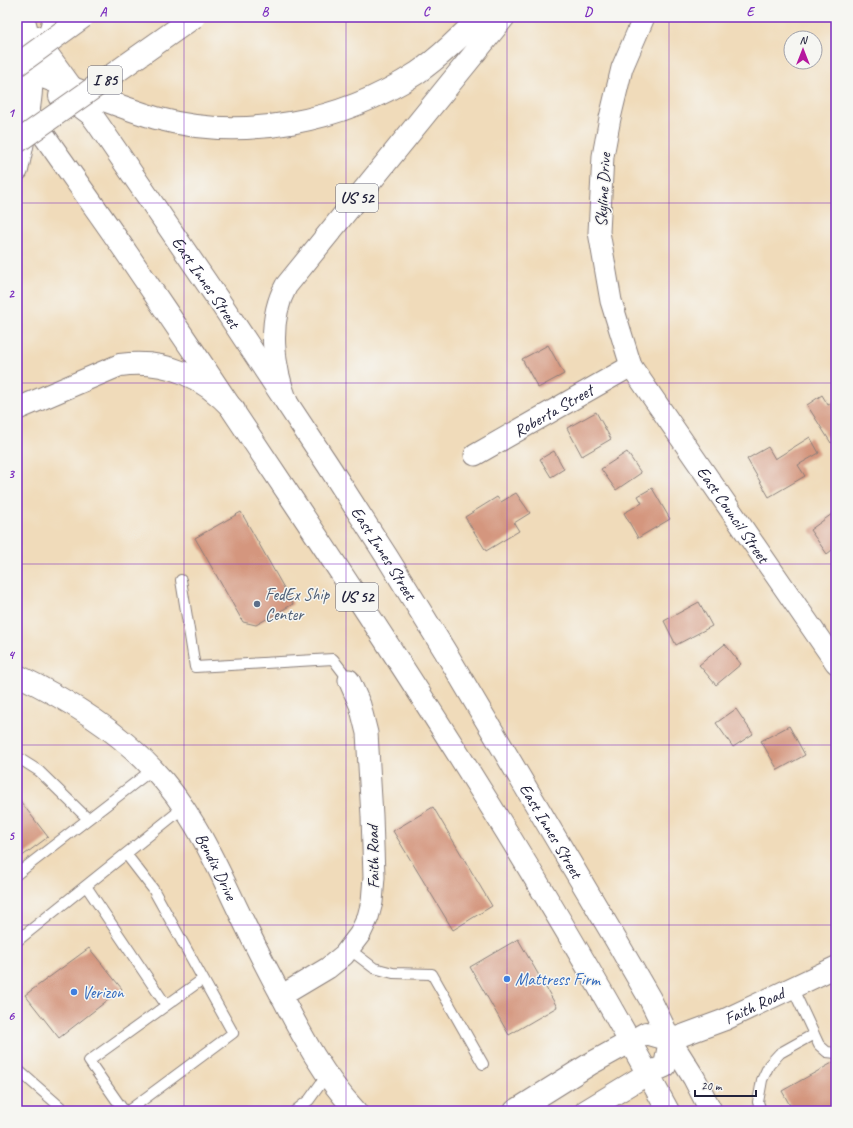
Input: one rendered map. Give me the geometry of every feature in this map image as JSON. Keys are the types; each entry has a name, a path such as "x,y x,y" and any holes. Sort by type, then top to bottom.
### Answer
{"main road":[{"name":"US 52","path":"54,17 46,51 27,83 40,118 43,135 117,239 234,410 376,625 474,780 570,938 630,1041 668,1111"},
{"path":"27,83 84,17"},
{"name":"I 85","path":"17,142 194,17"},
{"path":"27,83 74,89 138,112 192,125 210,127 246,127 301,121 354,105 402,82 418,72 446,50 480,17"},
{"name":"US 52","path":"287,403 280,383 276,358 275,334 277,308 286,286 504,17"},
{"name":"East Innes Street","path":"23,21 93,116 226,311 360,514 445,651 613,935 650,999 670,1040 694,1078 711,1111"},
{"path":"17,170 30,46 23,21"},
{"path":"27,83 73,101 93,116"},
{"path":"17,410 120,365 136,364 157,365 187,374 201,381 215,391 234,410"},
{"path":"515,1111 565,1079 646,1033 670,1040 665,1066 647,1074 586,1111"}],"street":[{"name":"Skyline Drive","path":"631,366 611,302 599,232 603,156 610,118 622,68 644,17"},
{"name":"Roberta Street","path":"475,455 631,366"},
{"name":"East Council Street","path":"631,366 836,663"},
{"name":"Bendix Drive","path":"17,675 93,717 119,737 154,769 170,789 200,835 216,864 302,1036 327,1075 356,1111"},
{"name":"Faith Road","path":"281,996 328,968 350,949 360,934 371,910 374,893 374,877 367,733 360,705 349,680"},
{"name":"Faith Road","path":"670,1040 724,1020 836,967"}],"lane":[{"path":"181,580 195,666 333,660 349,680"},
{"path":"17,757 39,771 88,819"},
{"path":"17,874 154,769"},
{"path":"17,941 183,808"},
{"path":"126,854 153,889 233,1033 128,1111"},
{"path":"86,886 166,1005"},
{"path":"350,949 374,968 393,973 432,974 484,1064"},
{"path":"124,1111 89,1061 203,979"},
{"path":"792,987 819,1045 827,1052 836,1053"},
{"path":"761,1111 758,1102 762,1080 769,1066 780,1053 814,1034"},
{"path":"17,1069 65,1111"},
{"path":"294,1111 309,1100 327,1075"}],"building":[{"path":"548,345 564,374 538,388 522,359"},
{"path":"822,395 828,405 835,401 836,402 836,440 831,443 807,405"},
{"path":"596,412 611,439 582,456 567,428"},
{"path":"810,437 819,453 798,465 805,476 769,497 747,459 768,447 775,459"},
{"path":"554,451 564,469 551,477 540,459"},
{"path":"627,452 641,473 616,490 601,469"},
{"path":"652,488 670,519 638,538 624,513 642,503 638,496"},
{"path":"516,493 530,513 514,523 519,531 486,551 465,517 497,497 501,502"},
{"path":"836,511 836,547 827,554 810,530"},
{"path":"241,512 293,604 256,625 243,622 195,538"},
{"path":"699,602 712,626 676,645 664,621"},
{"path":"725,644 741,664 716,685 699,665"},
{"path":"736,709 753,734 733,747 716,723"},
{"path":"789,726 805,755 778,770 761,741"},
{"path":"17,797 48,837 17,860"},
{"path":"433,807 492,906 453,930 393,831"},
{"path":"518,939 557,1007 509,1035 470,967"},
{"name":"Verizon","path":"89,948 122,989 59,1038 25,995"},
{"path":"834,1062 836,1065 836,1111 793,1111 782,1091"}],"place":[{"name":"FedEx Ship Center","path":"257,604"},
{"name":"Mattress Firm","path":"507,979"},
{"name":"Verizon","path":"74,992"}]}
